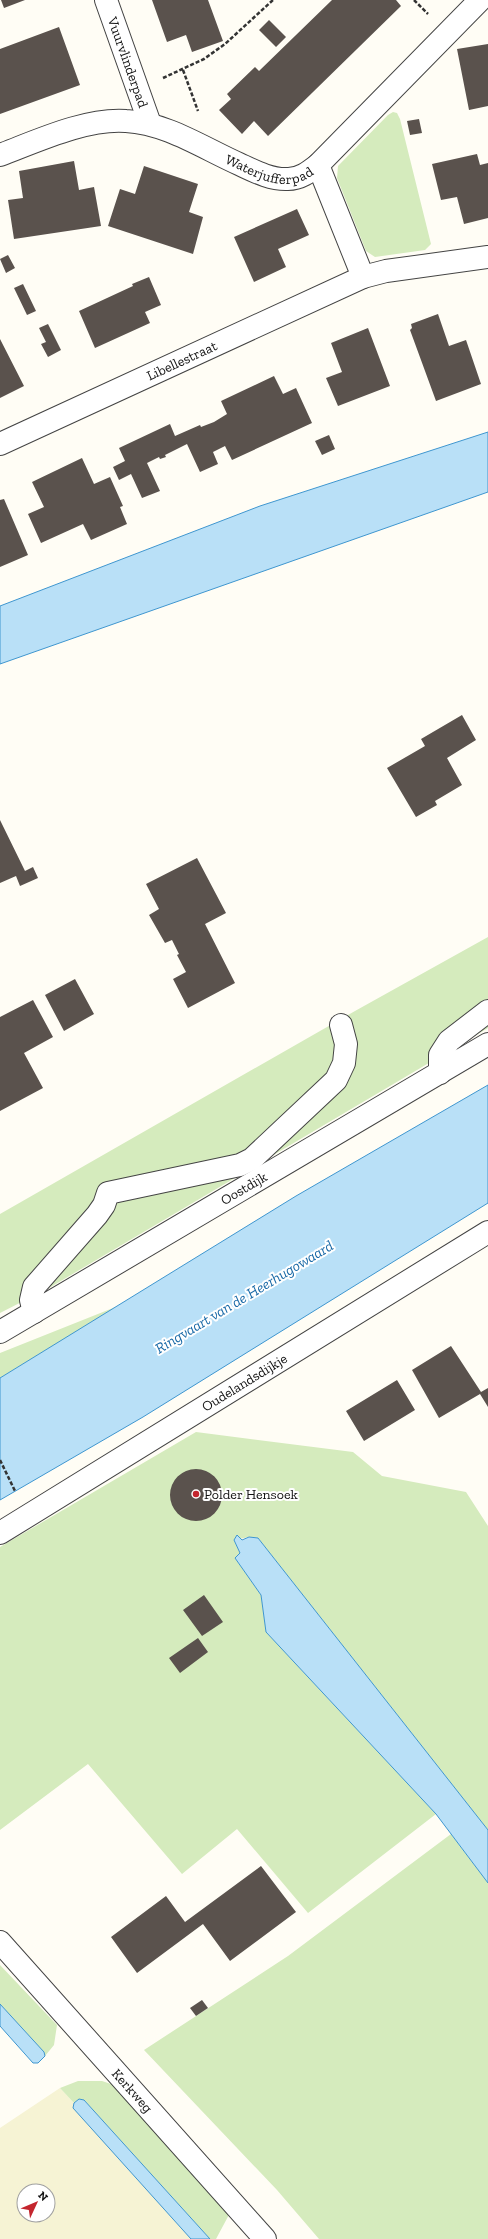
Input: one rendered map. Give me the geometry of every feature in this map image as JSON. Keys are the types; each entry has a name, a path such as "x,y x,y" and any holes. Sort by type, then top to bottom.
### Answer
{"street":[{"name":"Vuurvlinderpad","path":"106,0 150,124"},
{"name":"Waterjufferpad","path":"0,155 62,132 96,124 124,120 150,124 259,174 277,179 299,177 318,165 480,0"},
{"path":"318,165 363,277"},
{"name":"Libellestraat","path":"0,444 363,277 386,271 488,257"},
{"path":"440,1073 440,1055 449,1041 488,1011"},
{"path":"34,1312 31,1300 34,1286 97,1215 104,1205 108,1193 240,1165 252,1159 336,1080 344,1063 346,1044 341,1025"},
{"name":"Oostdijk","path":"0,1332 488,1044"},
{"path":"252,1159 263,1177"},
{"name":"Oudelandsdijkje","path":"0,1533 488,1232"},
{"name":"Kerkweg","path":"0,1942 265,2239"}],"path":[{"path":"137,88 183,70 204,59 225,44 274,0"},
{"path":"183,70 207,136 200,146"},
{"path":"0,1460 16,1492"}],"shaded area":[{"path":"60,2088 74,2103 74,2108 191,2239 0,2239 0,2128"}],"green space":[{"path":"393,112 397,113 400,119 431,244 425,250 375,257 366,251 337,178 338,166 388,115"},
{"path":"488,937 488,1028 49,1288 0,1313 0,1214 355,1011"},
{"path":"123,1304 0,1378 0,1353"},
{"path":"196,1432 353,1452 382,1476 466,1492 488,1526 488,1830 258,1538 249,1537 234,1540 240,1553 235,1558 261,1595 266,1632 436,1814 308,1913 237,1829 182,1874 88,1764 0,1830 0,1547"},
{"path":"451,1834 488,1883 488,2239 319,2239 277,2190 144,2050 288,1956"},
{"path":"0,1965 57,2025 54,2045 45,2056 0,2004"},
{"path":"78,2081 102,2081 114,2085 231,2211 216,2239 210,2239 84,2100 79,2099 74,2103 60,2088"}],"water":[{"path":"488,432 488,492 0,664 0,606 260,506"},
{"name":"Ringvaart van de Heerhugowaard","path":"488,1085 488,1203 143,1417 0,1500 0,1378 296,1196"},
{"path":"237,1535 242,1540 249,1537 258,1538 488,1830 488,1883 436,1814 266,1632 261,1595 235,1558 240,1553 234,1540"},
{"path":"0,2004 44,2052 45,2056 38,2063 33,2063 0,2026"},
{"path":"79,2099 84,2100 210,2239 191,2239 73,2108 74,2103"}],"building":[{"path":"1,0 25,0 4,8"},
{"path":"152,0 208,0 223,41 192,52 186,35 167,42"},
{"path":"332,0 396,0 401,6 268,136 254,121 242,134 219,110 231,99 227,94 255,67 259,71"},
{"path":"269,20 286,37 276,47 259,30"},
{"path":"59,27 80,85 0,114 0,49"},
{"path":"488,44 488,106 469,110 457,49"},
{"path":"419,119 422,133 410,135 407,121"},
{"path":"477,154 480,165 488,163 488,218 464,224 457,197 441,200 432,164"},
{"path":"74,161 79,190 94,187 101,226 14,239 8,200 23,198 19,171"},
{"path":"144,166 198,184 189,212 203,217 193,254 108,226 120,189 135,194"},
{"path":"297,209 309,235 278,249 286,267 254,282 234,237"},
{"path":"8,255 15,268 6,273 0,259"},
{"path":"149,277 161,305 145,312 150,323 95,348 79,311"},
{"path":"23,284 36,311 27,315 14,288"},
{"path":"438,314 449,346 466,340 481,384 436,401 410,330 412,328 411,324"},
{"path":"48,324 61,350 48,357 41,344 46,342 39,328"},
{"path":"368,328 390,386 338,406 326,378 342,372 331,343"},
{"path":"0,339 24,386 0,398"},
{"path":"274,376 283,394 296,388 312,423 232,460 225,446 213,452 218,464 200,472 187,444 165,455 166,457 160,459 159,457 147,463 160,491 142,498 131,474 119,480 113,467 125,461 119,448 170,424 175,436 200,425 201,427 214,422 227,414 221,401"},
{"path":"329,435 335,449 322,455 315,441"},
{"path":"82,458 94,484 110,477 123,506 120,507 127,524 91,540 83,524 41,543 28,514 44,507 32,482"},
{"path":"4,499 28,555 0,567 0,500"},
{"path":"462,715 476,740 447,758 462,785 435,801 437,805 416,817 387,768 425,746 421,739"},
{"path":"0,820 25,871 33,867 38,878 20,886 16,876 0,883"},
{"path":"197,858 226,913 205,924 235,983 188,1008 173,979 186,972 177,955 179,954 172,940 165,943 149,915 159,909 146,884"},
{"path":"75,979 94,1014 64,1031 45,995"},
{"path":"33,1000 53,1037 24,1053 43,1088 0,1111 0,1017"},
{"path":"451,1346 481,1392 488,1388 488,1407 480,1394 439,1418 412,1370"},
{"path":"397,1380 415,1410 364,1441 346,1411"},
{"name":"Polder Hensoek","path":"196,1469 206,1471 214,1477 220,1485 222,1495 220,1505 214,1513 206,1519 196,1521 186,1519 178,1513 172,1505 170,1495 172,1485 178,1477 186,1471"},
{"path":"204,1595 223,1622 202,1636 183,1610"},
{"path":"198,1638 208,1652 180,1673 169,1658"},
{"path":"261,1866 296,1912 230,1961 203,1924 137,1973 111,1937 166,1896 185,1922"},
{"path":"202,2000 208,2008 196,2016 190,2008"}],"place":[{"name":"Polder Hensoek","path":"196,1494"}]}
